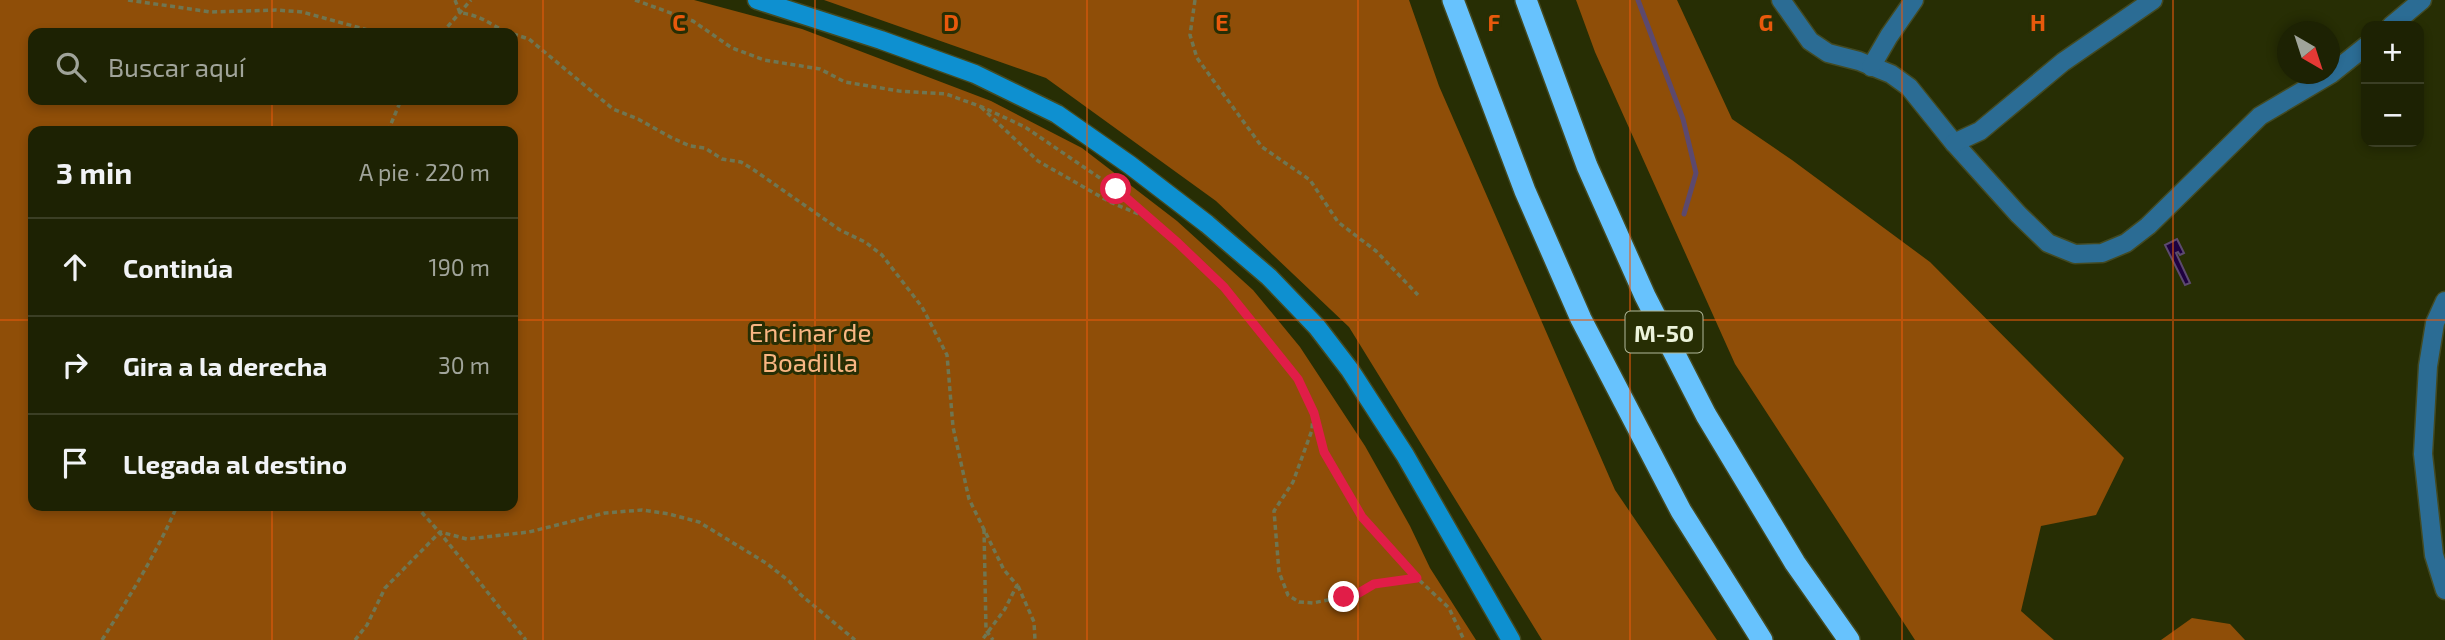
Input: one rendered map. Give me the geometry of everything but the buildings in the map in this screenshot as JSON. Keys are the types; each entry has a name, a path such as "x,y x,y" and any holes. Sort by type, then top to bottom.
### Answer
{"highway":[{"name":"M-50","path":"1453,0 1525,191 1581,319 1681,511 1762,640"},
{"name":"M-50","path":"1525,0 1587,166 1651,308 1713,426 1795,563 1849,640"}],"street":[{"path":"757,0 975,74 1057,114 1130,164 1269,276 1317,327 1350,370 1405,455 1511,640"},
{"path":"1781,0 1810,41 1828,53 1891,74 1909,87 1954,143 2018,214 2048,243 2075,254 2102,253 2126,243 2148,226 2260,116 2331,74 2361,50"},
{"path":"1871,67 1914,0"},
{"path":"1954,143 1980,131 2063,62 2154,0"},
{"path":"2397,21 2422,0"},
{"path":"2445,301 2435,323 2428,366 2423,454 2445,590"}],"path":[{"path":"128,0 211,12 276,9 302,12 361,28"},
{"path":"455,0 460,13"},
{"path":"446,28 471,0"},
{"path":"635,0 693,21 732,48 764,60 820,69 845,82 898,91 946,94 979,106 1026,127 1116,189 1224,287 1298,379 1314,413 1324,452 1362,517 1417,578 1449,608 1464,640"},
{"path":"1195,0 1190,35 1198,58 1262,147 1310,180 1338,222 1376,251 1418,295"},
{"path":"460,13 477,14 498,28"},
{"path":"518,36 529,39 613,109 681,142 705,148 722,159 741,162 840,230 865,242 883,255 922,307 947,355 953,428 969,499 1004,570 1017,585 1034,622 1035,640"},
{"path":"390,126 399,105"},
{"path":"979,106 1038,161 1110,202 1151,219"},
{"path":"1314,413 1312,430 1293,482 1274,511 1279,572 1289,595 1299,602 1313,603 1357,594 1374,584 1417,578"},
{"path":"440,532 467,539 480,538 529,532 605,513 642,510 689,519 720,533 766,563 855,640"},
{"path":"102,640 136,588 175,511"},
{"path":"421,511 526,640"},
{"path":"984,527 987,634 993,640"},
{"path":"355,640 367,625 385,588 440,532"},
{"path":"982,640 1005,609 1017,585"},
{"path":"1028,640 1035,632"}],"green space":[{"name":"Encinar de Boadilla","path":"0,0 694,0 802,29 991,101 1082,148 1177,221 1253,290 1300,347 1365,446 1430,568 1476,640 0,640"},
{"path":"824,0 1409,0 1439,86 1615,490 1717,640 1542,640 1349,327 1216,201 1046,78"},
{"path":"1576,0 1677,0 1732,119 1930,262 2124,458 2096,515 2041,526 2021,611 2054,640 1915,640 1735,364 1595,52"},
{"path":"2192,618 2230,624 2245,640 2161,640"}],"shaded area":[{"path":"2177,239 2184,253 2176,253 2190,283 2185,285 2165,245"}],"waterway":[{"path":"1638,0 1683,119 1696,173 1684,214"}],"route":[{"path":"1116,189 1224,287 1298,379 1314,413 1324,452 1362,517 1417,578 1374,584 1357,594 1344,597"}]}
